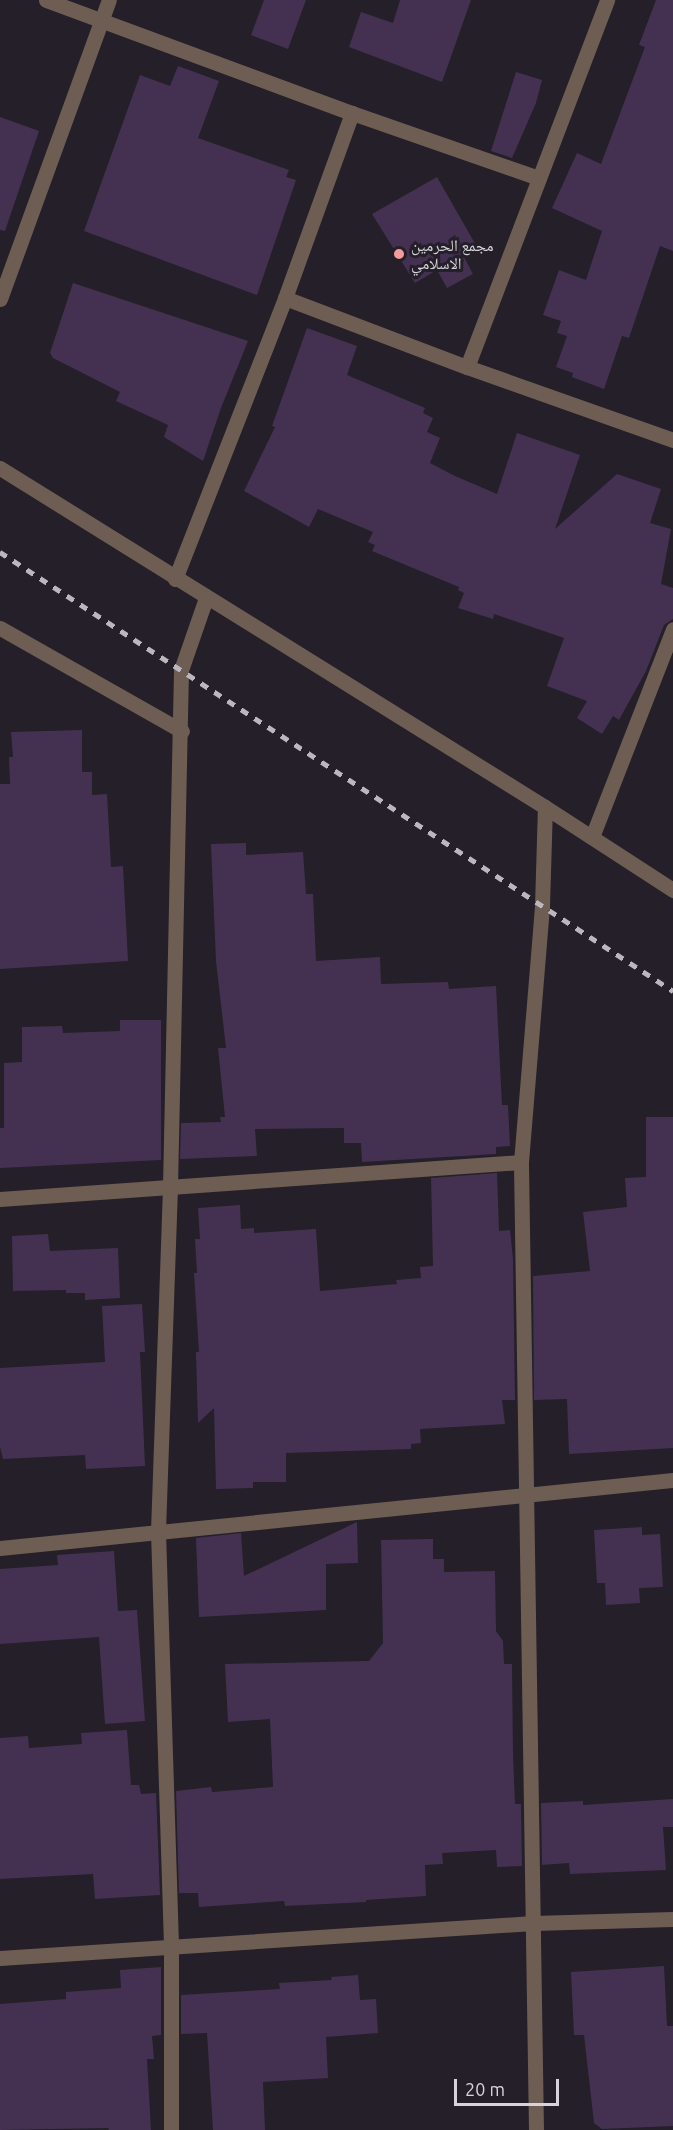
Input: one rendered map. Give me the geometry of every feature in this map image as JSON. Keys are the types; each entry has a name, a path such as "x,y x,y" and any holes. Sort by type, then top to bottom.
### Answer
{"street":[{"path":"46,0 351,113 539,178"},
{"path":"0,299 109,0"},
{"path":"467,367 607,0"},
{"path":"175,579 285,298 351,113"},
{"path":"285,298 467,367 673,440"},
{"path":"0,468 175,579 545,807 673,890"},
{"path":"171,2130 171,1945 158,1531 170,1187 182,731 181,670 206,598"},
{"path":"0,628 182,731"},
{"path":"592,837 673,628"},
{"path":"536,2130 521,1162 542,906 545,807"},
{"path":"0,1199 521,1162"},
{"path":"0,1548 673,1480"},
{"path":"0,1958 533,1923 673,1918"}],"building":[{"path":"264,0 306,0 288,49 251,35"},
{"path":"400,0 471,0 442,82 349,47 361,12 393,23"},
{"path":"656,0 673,0 673,251 660,246 629,338 622,336 604,389 572,377 573,373 556,367 567,336 557,333 561,321 543,315 559,270 586,280 602,231 552,208 577,153 601,164 645,47 639,45"},
{"path":"178,66 219,81 198,138 289,170 286,177 296,180 257,295 84,231 140,75 170,86"},
{"path":"516,72 542,80 536,103 512,158 491,151"},
{"path":"0,117 39,131 5,231 0,230"},
{"path":"437,177 477,247 463,255 473,274 447,288 437,270 415,283 372,214"},
{"path":"73,283 248,341 203,461 164,437 168,425 116,401 120,392 53,358 50,353"},
{"path":"307,328 357,346 347,375 425,408 423,413 433,418 427,432 440,438 430,463 455,476 497,494 517,433 580,455 555,529 617,474 661,489 650,523 671,529 661,584 673,588 673,619 664,625 646,671 619,720 613,716 602,734 577,718 587,701 547,686 564,638 494,614 493,619 458,608 464,593 458,590 459,587 372,551 375,545 368,542 373,532 318,509 309,527 244,491 275,427 272,426"},
{"path":"82,730 82,772 92,772 92,795 107,794 111,867 123,866 128,961 0,969 0,784 10,784 9,757 13,757 11,732"},
{"path":"246,843 246,855 303,852 306,894 313,894 316,961 380,957 381,984 448,982 449,989 496,986 502,1105 508,1105 510,1146 496,1147 496,1154 362,1162 361,1143 344,1143 344,1128 255,1129 257,1156 180,1159 181,1123 221,1122 220,1117 225,1117 218,1048 226,1048 216,961 211,844"},
{"path":"120,1020 161,1020 161,1160 0,1168 0,1128 4,1128 4,1063 22,1062 22,1027 62,1026 63,1033 120,1031"},
{"path":"646,1117 673,1117 673,1448 569,1454 567,1399 534,1400 533,1276 590,1271 583,1212 627,1207 625,1178 646,1177"},
{"path":"497,1173 499,1231 510,1230 513,1259 515,1400 502,1400 505,1424 420,1429 421,1443 411,1444 411,1449 286,1453 286,1482 253,1482 253,1488 216,1489 214,1408 198,1423 196,1352 199,1352 194,1273 197,1273 195,1239 200,1239 198,1208 240,1205 241,1229 254,1228 254,1233 316,1229 320,1291 397,1284 396,1280 421,1278 420,1267 433,1266 431,1178"},
{"path":"48,1234 50,1251 118,1248 120,1298 85,1300 85,1293 66,1293 66,1290 13,1291 12,1236"},
{"path":"142,1304 145,1352 140,1352 145,1466 86,1469 85,1455 3,1459 0,1447 0,1368 105,1362 102,1306"},
{"path":"357,1522 358,1563 326,1564 326,1610 199,1617 196,1538 241,1533 244,1576"},
{"path":"642,1527 642,1535 660,1534 663,1587 639,1588 640,1603 606,1605 605,1583 597,1583 594,1530"},
{"path":"433,1539 433,1559 444,1559 444,1572 495,1571 496,1631 503,1641 504,1664 512,1664 515,1804 521,1804 522,1866 497,1867 496,1850 442,1853 443,1864 425,1865 426,1896 285,1906 284,1901 199,1907 198,1893 179,1893 176,1791 211,1787 212,1792 273,1787 270,1719 228,1722 225,1664 369,1661 383,1643 381,1540"},
{"path":"114,1551 118,1611 137,1610 145,1721 105,1724 99,1637 0,1644 0,1569 58,1565 57,1555"},
{"path":"127,1730 131,1785 139,1785 141,1794 156,1793 160,1895 95,1899 93,1874 0,1879 0,1738 28,1736 29,1748 82,1744 81,1733"},
{"path":"673,1799 673,1827 663,1827 666,1870 570,1874 569,1863 542,1865 541,1803 583,1801 583,1805"},
{"path":"664,1966 667,2026 673,2026 673,2126 602,2129 594,2123 584,2035 574,2035 571,1972"},
{"path":"161,1967 161,2035 152,2036 154,2059 147,2059 151,2130 109,2130 108,2128 0,2130 0,2004 66,1999 66,1992 121,1988 120,1970"},
{"path":"358,1975 360,2000 376,1999 378,2033 326,2037 328,2078 263,2082 265,2130 213,2130 207,2033 181,2034 181,1995 280,1989 279,1983 332,1980 331,1977"}],"railway":[{"path":"0,552 673,991"}],"place":[{"name":"مجمع الحرمين الاسلامي","path":"399,254"}]}
